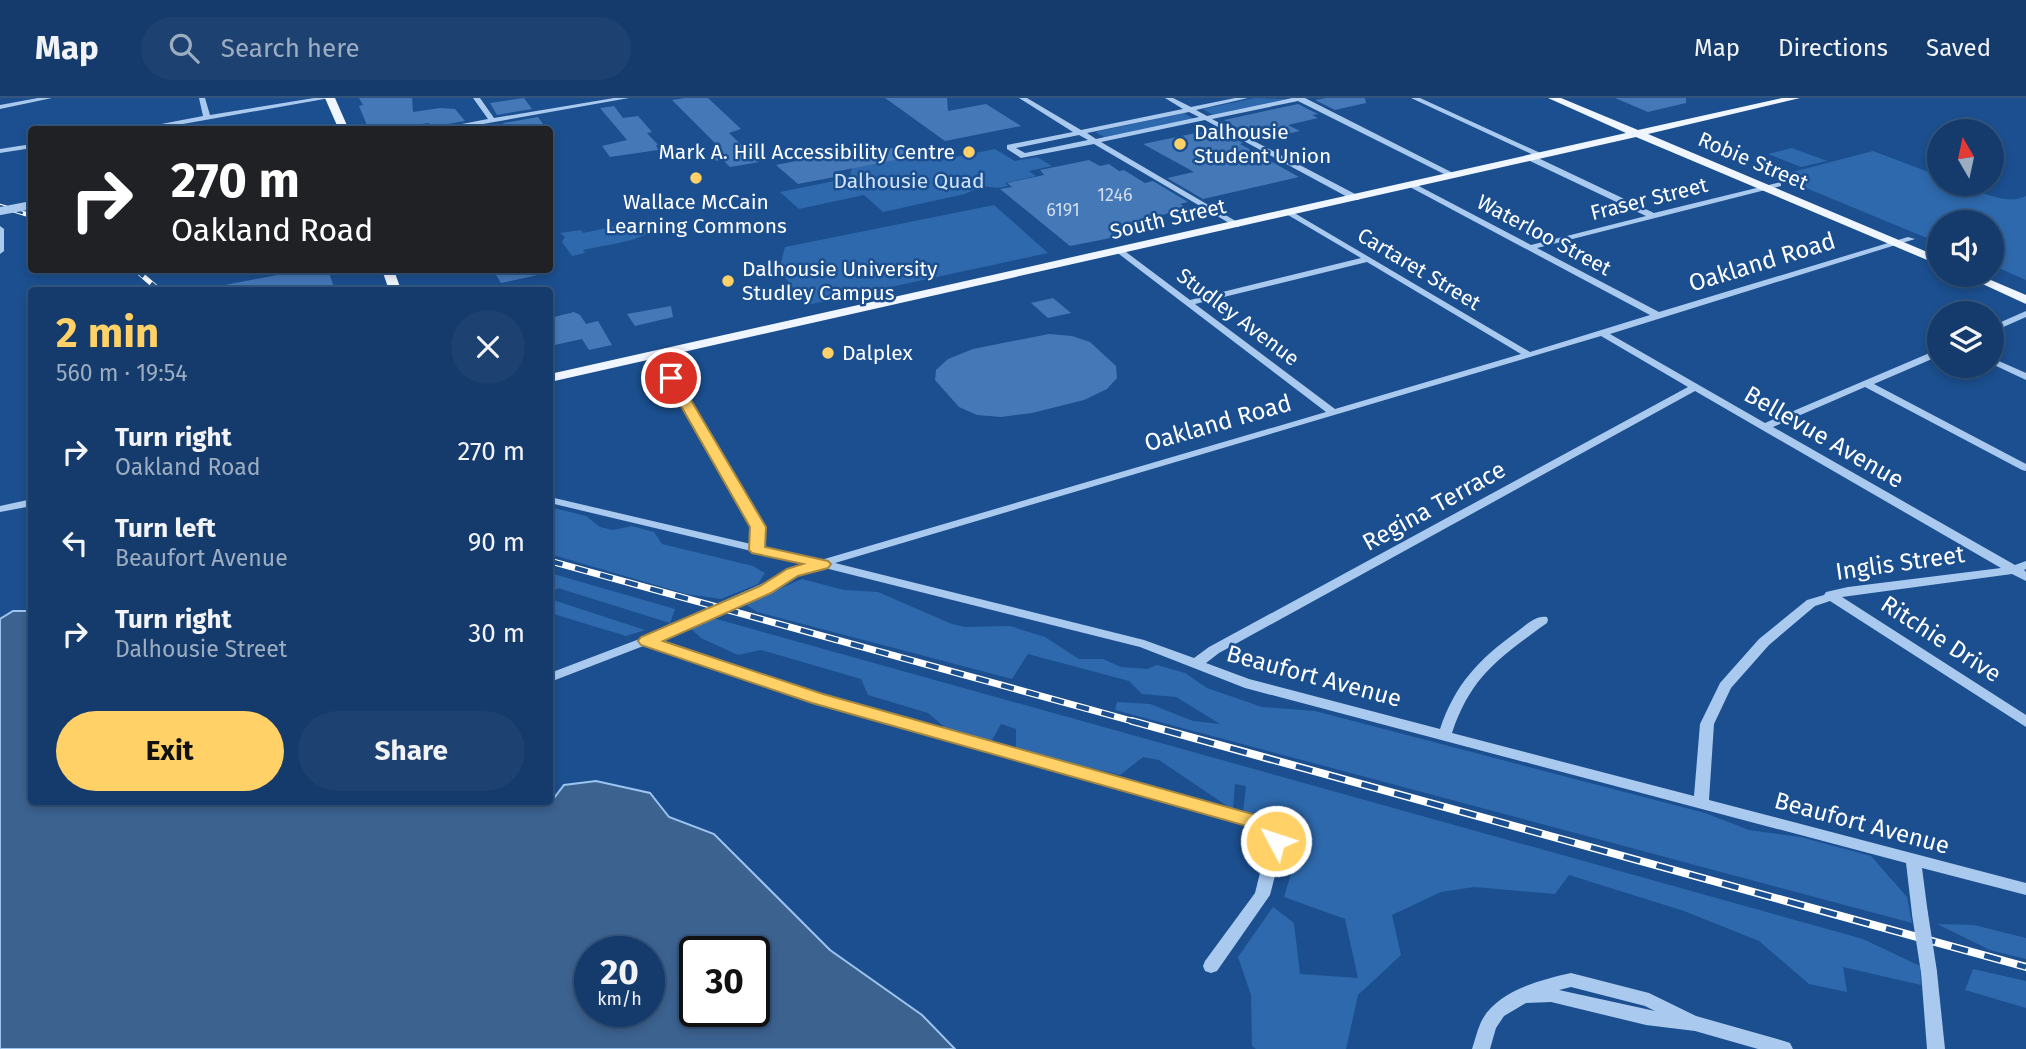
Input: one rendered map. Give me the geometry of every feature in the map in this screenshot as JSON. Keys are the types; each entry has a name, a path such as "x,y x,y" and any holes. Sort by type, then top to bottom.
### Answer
{"main road":[{"path":"328,98 342,126"},
{"name":"Robie Street","path":"1553,98 1927,256"},
{"name":"Robie Street","path":"1569,98 1927,246"},
{"name":"South Street","path":"553,377 1796,98"},
{"path":"2004,280 2026,290"},
{"path":"1996,287 2026,300"}],"street":[{"path":"0,107 49,98"},
{"path":"202,98 207,117"},
{"path":"156,126 328,98"},
{"path":"475,98 492,120"},
{"path":"457,126 582,101 626,98"},
{"path":"1022,98 1236,225"},
{"path":"1168,98 1356,198"},
{"path":"1245,98 1010,147 1024,156 1300,98 1455,176"},
{"path":"1414,98 1653,216"},
{"path":"0,151 28,147"},
{"name":"Fraser Street","path":"1529,248 1778,184"},
{"name":"Waterloo Street","path":"1412,186 1659,316"},
{"path":"0,211 28,206"},
{"name":"Cartaret Street","path":"1291,213 1529,355"},
{"path":"0,229 0,251"},
{"name":"Oakland Road","path":"553,677 671,631 765,589 792,572 1529,355 1911,239"},
{"name":"Studley Avenue","path":"1119,251 1334,413"},
{"path":"1189,303 1369,259"},
{"path":"2004,324 2026,314"},
{"name":"Bellevue Avenue","path":"1602,333 2022,571"},
{"path":"657,354 758,527 757,550"},
{"path":"1764,427 1927,357"},
{"path":"2004,367 2026,377"},
{"path":"1867,384 2026,468"},
{"name":"Regina Terrace","path":"1195,663 1214,650 1695,387"},
{"name":"Beaufort Avenue","path":"553,501 823,564 1144,644 1244,683 2026,889"},
{"path":"0,509 28,503"},
{"name":"Inglis Street","path":"1701,803 1707,724 1725,686 1773,635 1811,603 1830,595 2022,571"},
{"name":"Ritchie Drive","path":"1830,595 2026,722"},
{"path":"1445,734 1456,699 1482,666 1542,620"},
{"path":"647,641 818,699 1268,825 1276,841 1262,895 1211,966"},
{"path":"1913,861 1929,972 1936,1049"},
{"path":"1481,1049 1488,1025 1497,1011 1526,996 1551,995 1646,1018 1695,1023 1784,1049"}],"green space":[{"path":"1255,98 1286,99 1213,115 1203,109"},
{"path":"1184,113 1194,119 1106,138 1095,132"},
{"path":"1792,148 1827,161 1801,167 1768,154"},
{"name":"Dalhousie Quad","path":"995,149 1015,161 1037,157 1052,166 1029,171 1036,176 1005,183 1008,186 982,186 965,194 883,212 864,195 799,209 780,192 849,178 852,168 924,153 935,161"},
{"path":"1873,151 1927,171 1927,196 1991,196 2018,199 2026,196 2026,280 2004,270 2004,210 1927,210 1927,238 1777,176"},
{"path":"994,205 1048,253 807,305 779,270 785,247"},
{"path":"620,225 622,232 640,229 647,233 626,241 583,250 585,253 572,256 562,242 565,237 560,233 581,230 583,233"},
{"path":"553,508 586,516 600,527 613,530 632,526 654,532 662,544 753,566 765,573 758,584 721,599 686,594 553,555"},
{"path":"553,574 675,609 670,623 558,588 553,592"},
{"path":"802,579 844,590 878,592 965,627 1010,626 1045,637 1079,659 1103,659 1121,667 1147,669 1157,665 1185,673 1207,688 1262,707 1315,711 1705,813 1749,830 1800,837 1871,856 1907,897 1912,923 1115,710 1117,702 1150,704 1193,721 1220,724 1176,697 1142,694 1129,681 1028,654 1012,679 757,612 745,604"},
{"path":"553,600 645,630 626,636 553,614"},
{"path":"713,618 1863,939 1920,966 1921,985 1843,967 1847,992 1809,984 1759,941 1684,911 1569,875 1555,894 1474,887 1441,892 1392,915 1401,955 1358,995 1346,1049 1256,1049 1252,1046 1251,995 1238,957 1273,907 1294,923 1300,974 1358,978 1345,919 1284,897 1296,857 1269,820 1243,813 1246,786 1235,784 1233,810 1159,760 1143,757 1120,775 1016,749 1016,729 1001,724 991,742 947,729 928,713 868,695 861,679 761,650 738,655 701,638 690,628"},
{"path":"1937,924 1974,925 2026,938 2026,959 1990,950"},
{"path":"1973,969 2026,981 2026,1008 1965,990"}],"shaded area":[{"path":"13,611 28,611 28,805 553,805 553,798 564,785 596,781 650,793 669,817 714,834 830,950 922,1015 955,1049 0,1049 0,619"}],"building":[{"path":"359,98 412,98 413,112 455,109 465,121 436,126 430,126 429,123 367,126 359,106 363,105"},
{"path":"524,98 532,109 497,115 490,103"},
{"path":"708,98 741,129 729,133 759,162 730,167 724,161 710,160 715,153 711,148 719,147 672,100"},
{"path":"885,98 947,98 948,111 986,104 1021,126 945,141"},
{"path":"1365,98 1366,103 1335,110 1315,100"},
{"path":"1615,98 1686,98 1686,103 1648,112"},
{"path":"1298,104 1318,114 1312,115 1318,118 1288,125 1300,131 1258,140 1224,120"},
{"path":"614,106 623,118 638,116 652,132 647,133 658,145 658,150 610,157 602,146 627,140 600,108"},
{"path":"538,117 544,125 505,126 503,123"},
{"path":"1215,129 1299,177 1203,199 1167,178 1194,172 1143,144"},
{"path":"902,146 915,156 834,172 840,176 798,184 776,165 851,150 858,155"},
{"path":"1089,160 1100,166 1109,164 1119,171 1124,170 1145,183 1153,181 1188,202 1180,204 1187,208 1137,222 1142,229 1126,235 1070,246 1000,189 1012,187 1007,183 1044,175 1040,170"},
{"path":"287,273 329,273 334,287 225,287"},
{"path":"495,273 538,273 538,275 501,283"},
{"path":"1053,298 1071,313 1048,318 1031,303"},
{"path":"671,306 673,317 635,326 627,314"},
{"path":"574,312 580,315 586,324 598,321 612,345 589,350 582,339 553,345 553,317"},
{"path":"1049,334 1072,336 1090,342 1116,366 1117,378 1107,389 1084,400 1032,413 1001,417 977,415 959,407 935,380 936,370 948,359 973,349"}],"railway":[{"path":"0,206 28,215"},
{"path":"139,273 156,287"},
{"path":"553,562 1139,723"},
{"path":"1132,721 2026,967"}],"place":[{"name":"Dalhousie Student Union","path":"1180,144"},
{"name":"Mark A. Hill Accessibility Centre","path":"969,152"},
{"name":"Wallace McCain Learning Commons","path":"696,178"},
{"name":"Dalhousie University Studley Campus","path":"728,281"},
{"name":"Dalplex","path":"828,353"}],"route":[{"path":"671,378 758,527 757,550 823,564 792,572 765,589 647,641 818,699 1268,825 1276,841"}]}
